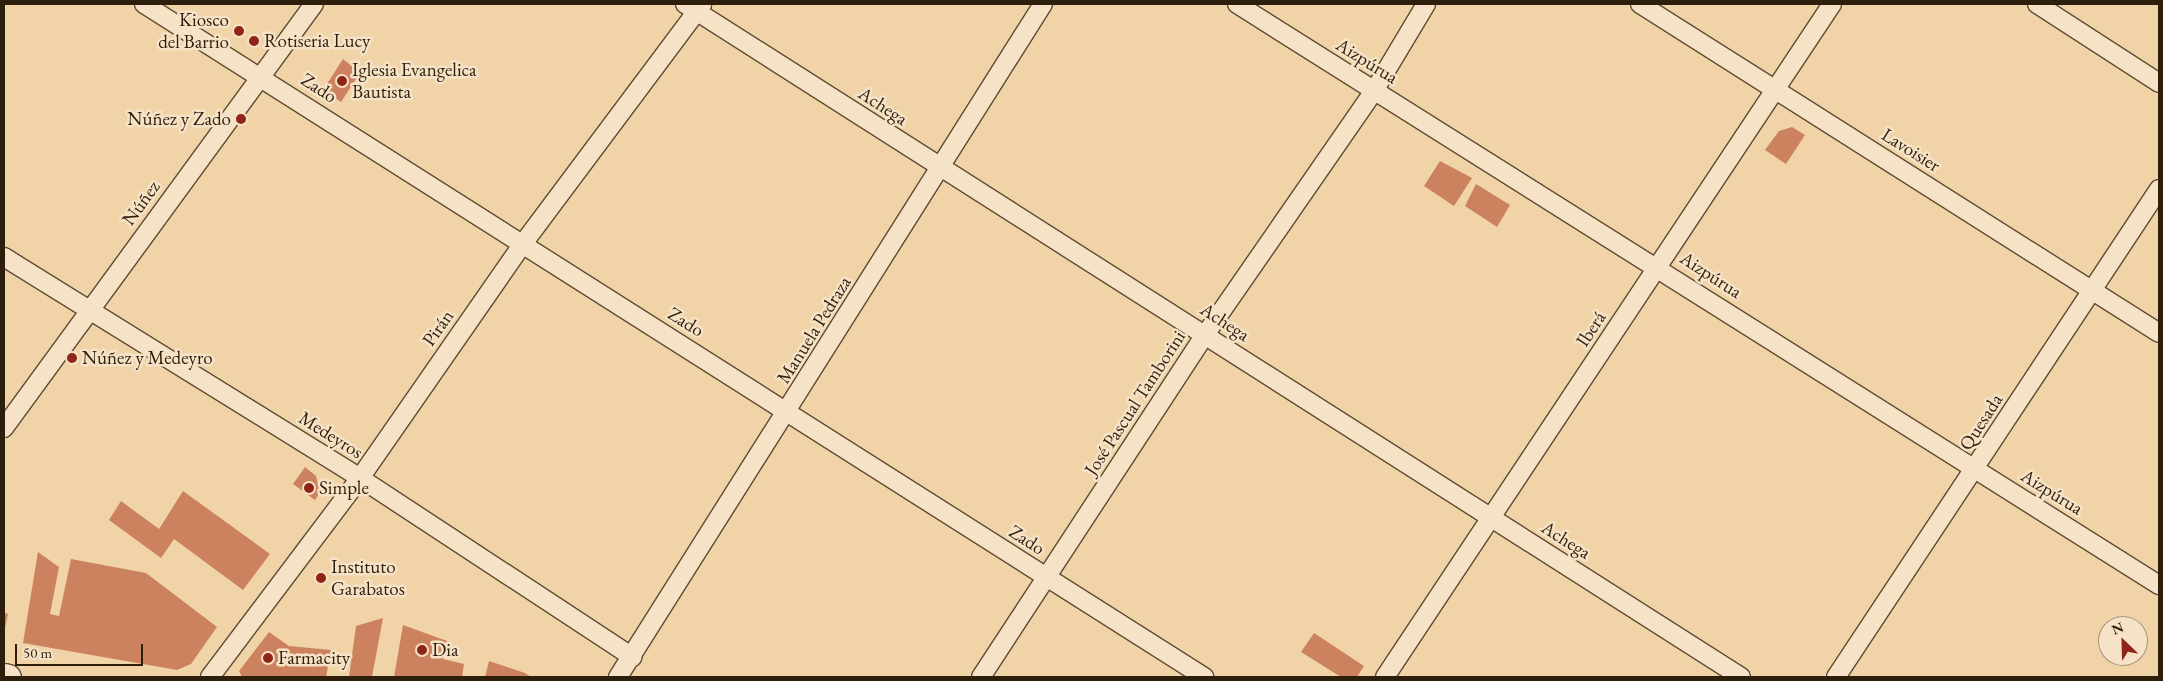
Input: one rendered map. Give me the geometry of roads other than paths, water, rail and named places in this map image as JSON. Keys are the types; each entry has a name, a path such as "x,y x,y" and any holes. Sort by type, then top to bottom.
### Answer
{"main road":[{"path":"4,676 8,677"}],"street":[{"name":"Zado","path":"144,4 260,76 522,245 789,410 1045,578 1204,677"},
{"name":"Núñez","path":"4,428 314,4"},
{"name":"Manuela Pedraza","path":"618,677 789,410 1042,4"},
{"name":"Aizpúrua","path":"1237,4 1657,266 2159,585"},
{"name":"José Pascual Tamborini","path":"981,677 1205,335 1374,91 1426,4"},
{"name":"Lavoisier","path":"1640,4 2159,333"},
{"name":"Iberá","path":"1385,677 1832,4"},
{"path":"2037,4 2159,83"},
{"name":"Achega","path":"695,6 940,168 1741,677"},
{"name":"Pirán","path":"210,677 360,478 522,245 695,6"},
{"name":"Quesada","path":"1836,677 2159,189"},
{"name":"Medeyros","path":"4,257 360,478 632,657"}],"place":[{"name":"Kiosco del Barrio","path":"239,31"},
{"name":"Rotiseria Lucy","path":"254,41"},
{"name":"Iglesia Evangelica Bautista","path":"342,81"},
{"name":"Núñez y Zado","path":"241,119"},
{"name":"Núñez y Medeyro","path":"72,358"},
{"name":"Simple","path":"309,488"},
{"name":"Instituto Garabatos","path":"321,578"},
{"name":"Dia","path":"422,650"},
{"name":"Farmacity","path":"268,658"}]}
